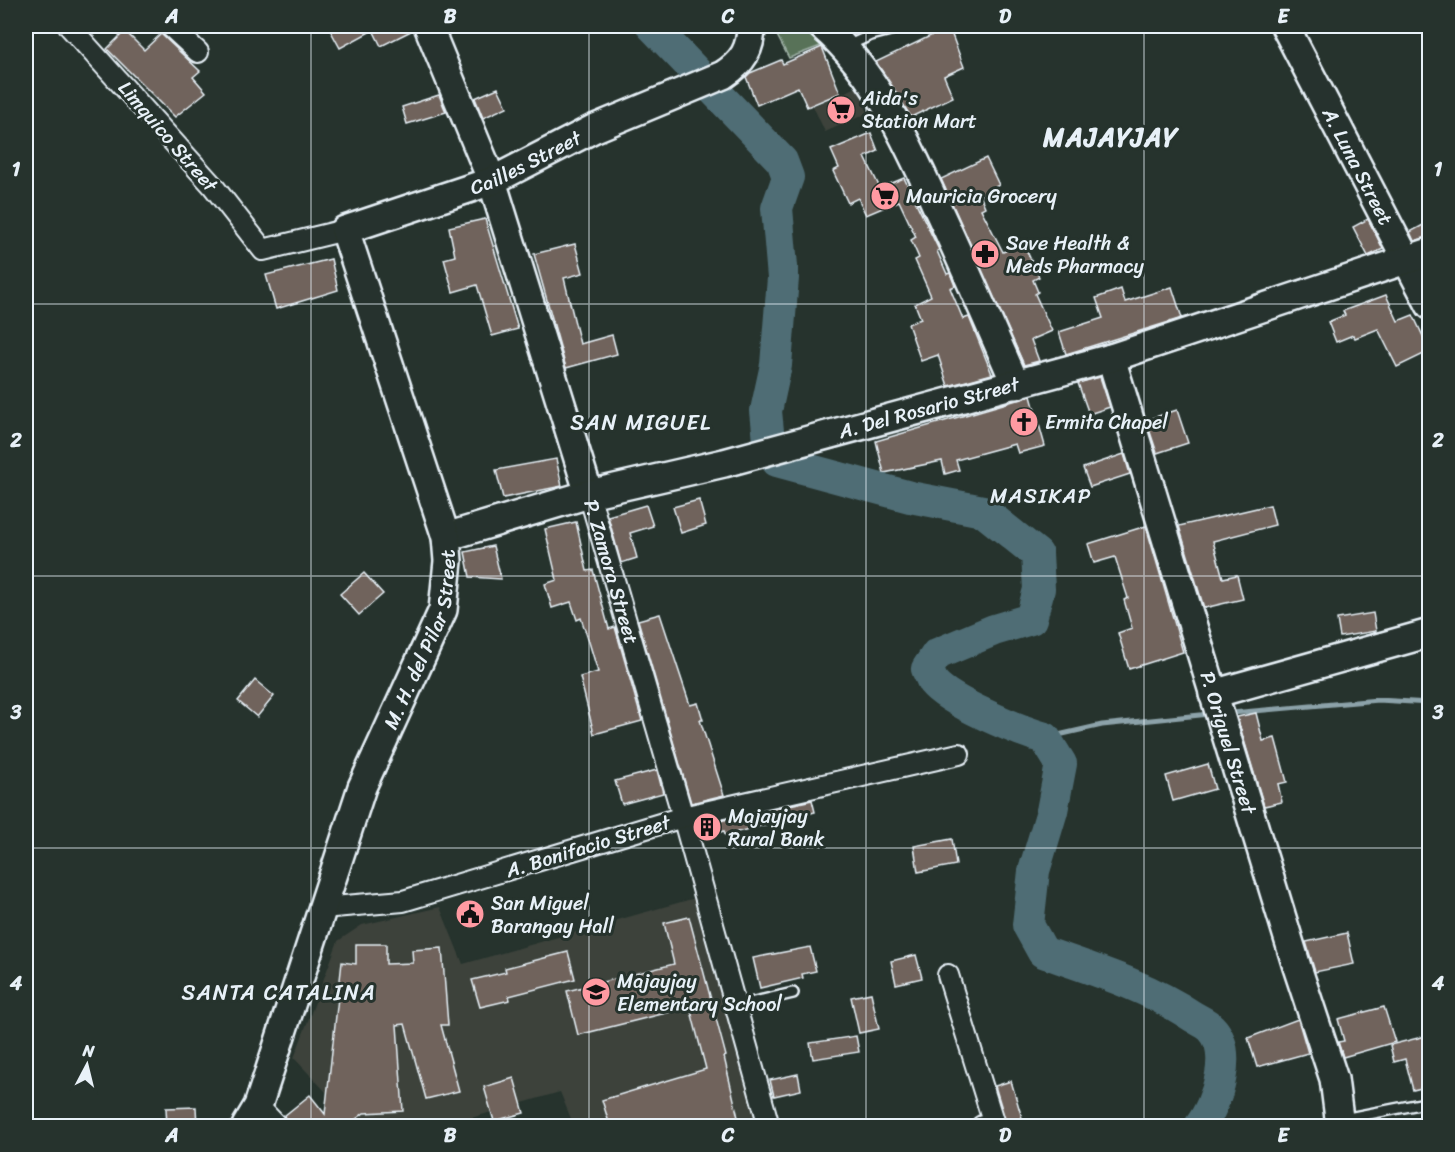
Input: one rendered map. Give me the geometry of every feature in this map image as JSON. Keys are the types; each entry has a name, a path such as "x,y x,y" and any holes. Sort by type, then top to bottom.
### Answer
{"main road":[{"name":"P. Zamora Street","path":"428,26 492,181 589,494"},
{"name":"Cailles Street","path":"345,230 492,181 593,129 723,75 739,64 747,53 751,26"},
{"path":"822,26 847,46 874,85 918,166 1017,385"},
{"name":"A. Luna Street","path":"1285,26 1417,256 1430,305"},
{"name":"M. H. del Pilar Street","path":"252,1116 362,787 443,610 448,561 446,537 345,230"},
{"name":"A. Del Rosario Street","path":"446,537 589,494 724,463 1111,358 1417,256"},
{"name":"P. Origuel Street","path":"1111,358 1213,694 1334,1079 1340,1123"},
{"path":"1213,694 1430,633"}],"street":[{"name":"Limquico Street","path":"69,26 213,186 263,250"},
{"path":"170,26 198,52"},
{"name":"Cailles Street","path":"263,250 345,230"},
{"name":"P. Zamora Street","path":"589,494 737,1006 769,1126"},
{"name":"A. Bonifacio Street","path":"322,908 403,901 683,817 959,754"},
{"path":"948,975 994,1124 982,1126"},
{"path":"252,1116 277,1126"}],"lane":[{"path":"847,46 894,28"},
{"path":"737,1006 793,993"},
{"path":"1340,1123 1420,1104"}],"shaded area":[{"name":"Aida's Station Mart","path":"857,87 868,113 825,132 813,106"},
{"name":"Majayjay Elementary School","path":"702,896 759,1126 574,1126 560,1092 444,1126 358,1126 294,1058 338,941 362,925 440,907 463,964"}],"green space":[{"path":"772,26 801,26 823,45 789,58"}],"building":[{"path":"328,26 413,26 413,30 381,46 373,30 340,48"},
{"path":"949,27 964,67 944,76 953,97 911,117 876,62"},
{"path":"125,31 144,50 161,34 200,71 193,77 206,92 175,117 107,49"},
{"path":"822,47 840,93 807,107 798,87 757,105 746,77 750,73 781,60 783,64"},
{"path":"498,88 507,107 483,118 475,98"},
{"path":"439,95 446,112 407,124 402,107"},
{"path":"871,133 878,151 865,157 880,188 904,178 939,250 937,251 947,274 950,273 955,286 950,288 963,319 969,317 992,374 948,386 938,355 921,361 908,324 921,319 915,304 931,296 915,260 919,258 911,240 916,237 899,201 866,215 858,198 848,203 833,171 839,168 831,150"},
{"path":"986,158 999,185 980,195 985,207 981,209 1003,252 1023,243 1039,277 1033,280 1038,292 1035,294 1052,331 1031,340 1039,361 1024,365 941,179"},
{"path":"485,219 518,329 492,336 477,285 453,292 444,259 455,256 449,227"},
{"path":"1368,219 1383,249 1368,256 1353,227"},
{"path":"1425,224 1430,237 1414,241 1410,232"},
{"path":"575,244 583,273 564,278 580,344 612,335 617,354 566,368 534,254"},
{"path":"331,259 338,290 276,309 266,275"},
{"path":"1172,287 1182,318 1066,354 1059,332 1103,318 1096,298 1121,289 1125,302"},
{"path":"1386,295 1398,321 1413,315 1430,351 1397,367 1378,329 1336,342 1328,322 1345,315 1343,311"},
{"path":"1100,377 1110,407 1089,414 1078,383"},
{"path":"1031,396 1045,446 1018,453 1015,444 956,460 959,470 945,474 942,461 884,473 876,441"},
{"path":"1177,410 1188,443 1157,453 1146,420"},
{"path":"1124,454 1130,474 1090,487 1083,468"},
{"path":"556,459 562,486 503,498 496,470"},
{"path":"699,500 706,525 681,533 673,507"},
{"path":"646,505 653,526 630,533 637,558 621,563 608,516"},
{"path":"1270,505 1275,525 1213,541 1223,578 1237,575 1243,599 1204,608 1179,526"},
{"path":"576,522 587,571 593,570 609,629 615,627 642,721 594,734 580,677 598,672 589,642 581,618 577,620 571,602 552,608 545,584 557,580 545,529"},
{"path":"1146,526 1183,652 1129,669 1118,633 1132,628 1124,600 1128,598 1115,557 1094,563 1088,544"},
{"path":"493,546 501,579 470,577 465,552"},
{"path":"364,573 383,594 359,615 340,594"},
{"path":"1373,613 1376,631 1340,637 1337,619"},
{"path":"660,614 690,705 698,703 703,720 700,720 724,795 691,803 638,620"},
{"path":"255,680 274,696 257,717 238,701"},
{"path":"1256,713 1263,741 1275,738 1287,782 1278,784 1282,802 1264,806 1237,717"},
{"path":"1208,764 1215,789 1173,801 1166,776"},
{"path":"657,770 663,793 622,804 615,781"},
{"path":"812,800 815,812 725,835 724,831 701,837 698,826"},
{"path":"952,839 956,865 918,872 914,846"},
{"path":"689,917 726,1056 724,1057 740,1126 610,1126 602,1100 706,1069 690,1007 578,1035 567,991 674,964 664,923"},
{"path":"1347,933 1354,964 1315,972 1306,942"},
{"path":"356,944 386,944 386,964 413,963 412,950 442,948 448,1025 441,1025 459,1091 426,1099 405,1024 397,1025 403,1111 364,1113 347,1126 289,1126 284,1116 310,1095 325,1114 342,962 356,964"},
{"path":"810,947 816,971 802,974 803,978 760,988 753,958"},
{"path":"568,952 575,979 509,996 510,1000 480,1007 472,980 506,972 505,968"},
{"path":"916,955 922,978 896,984 891,961"},
{"path":"871,993 879,1029 859,1033 851,997"},
{"path":"1384,1007 1395,1042 1343,1057 1338,1042 1344,1041 1338,1019"},
{"path":"1298,1019 1308,1053 1257,1067 1248,1038"},
{"path":"1430,1035 1430,1086 1413,1090 1405,1059 1394,1062 1390,1045"},
{"path":"856,1036 859,1052 813,1059 810,1043"},
{"path":"798,1074 801,1090 774,1096 770,1080"},
{"path":"514,1078 524,1113 494,1121 484,1087"},
{"path":"1011,1081 1022,1118 1006,1122 995,1086"},
{"path":"196,1107 197,1126 167,1126 166,1108"}],"waterway":[{"path":"652,26 782,161 788,177 777,208 783,278 776,365 766,411 769,441 777,461 910,497 983,511 1037,554 1039,589 1031,619 994,630 937,654 927,669 933,682 941,690 969,707 1045,738 1061,764 1052,811 1034,871 1028,925 1043,952 1139,987 1175,1005 1211,1028 1218,1038 1222,1063 1217,1091 1200,1126"},
{"path":"1232,713 1378,700 1430,703"},
{"path":"1045,738 1102,725 1210,714"}],"place":[{"name":"Aida's Station Mart","path":"841,110"},
{"name":"Mauricia Grocery","path":"885,196"},
{"name":"Save Health & Meds Pharmacy","path":"985,254"},
{"name":"Ermita Chapel","path":"1024,422"},
{"name":"Majayjay Rural Bank","path":"707,827"},
{"name":"San Miguel Barangay Hall","path":"470,914"},
{"name":"Majayjay Elementary School","path":"596,992"}],"district":[{"name":"MAJAYJAY","path":"1111,137"},
{"name":"SAN MIGUEL","path":"641,422"},
{"name":"MASIKAP","path":"1041,496"},
{"name":"SANTA CATALINA","path":"279,992"}]}
